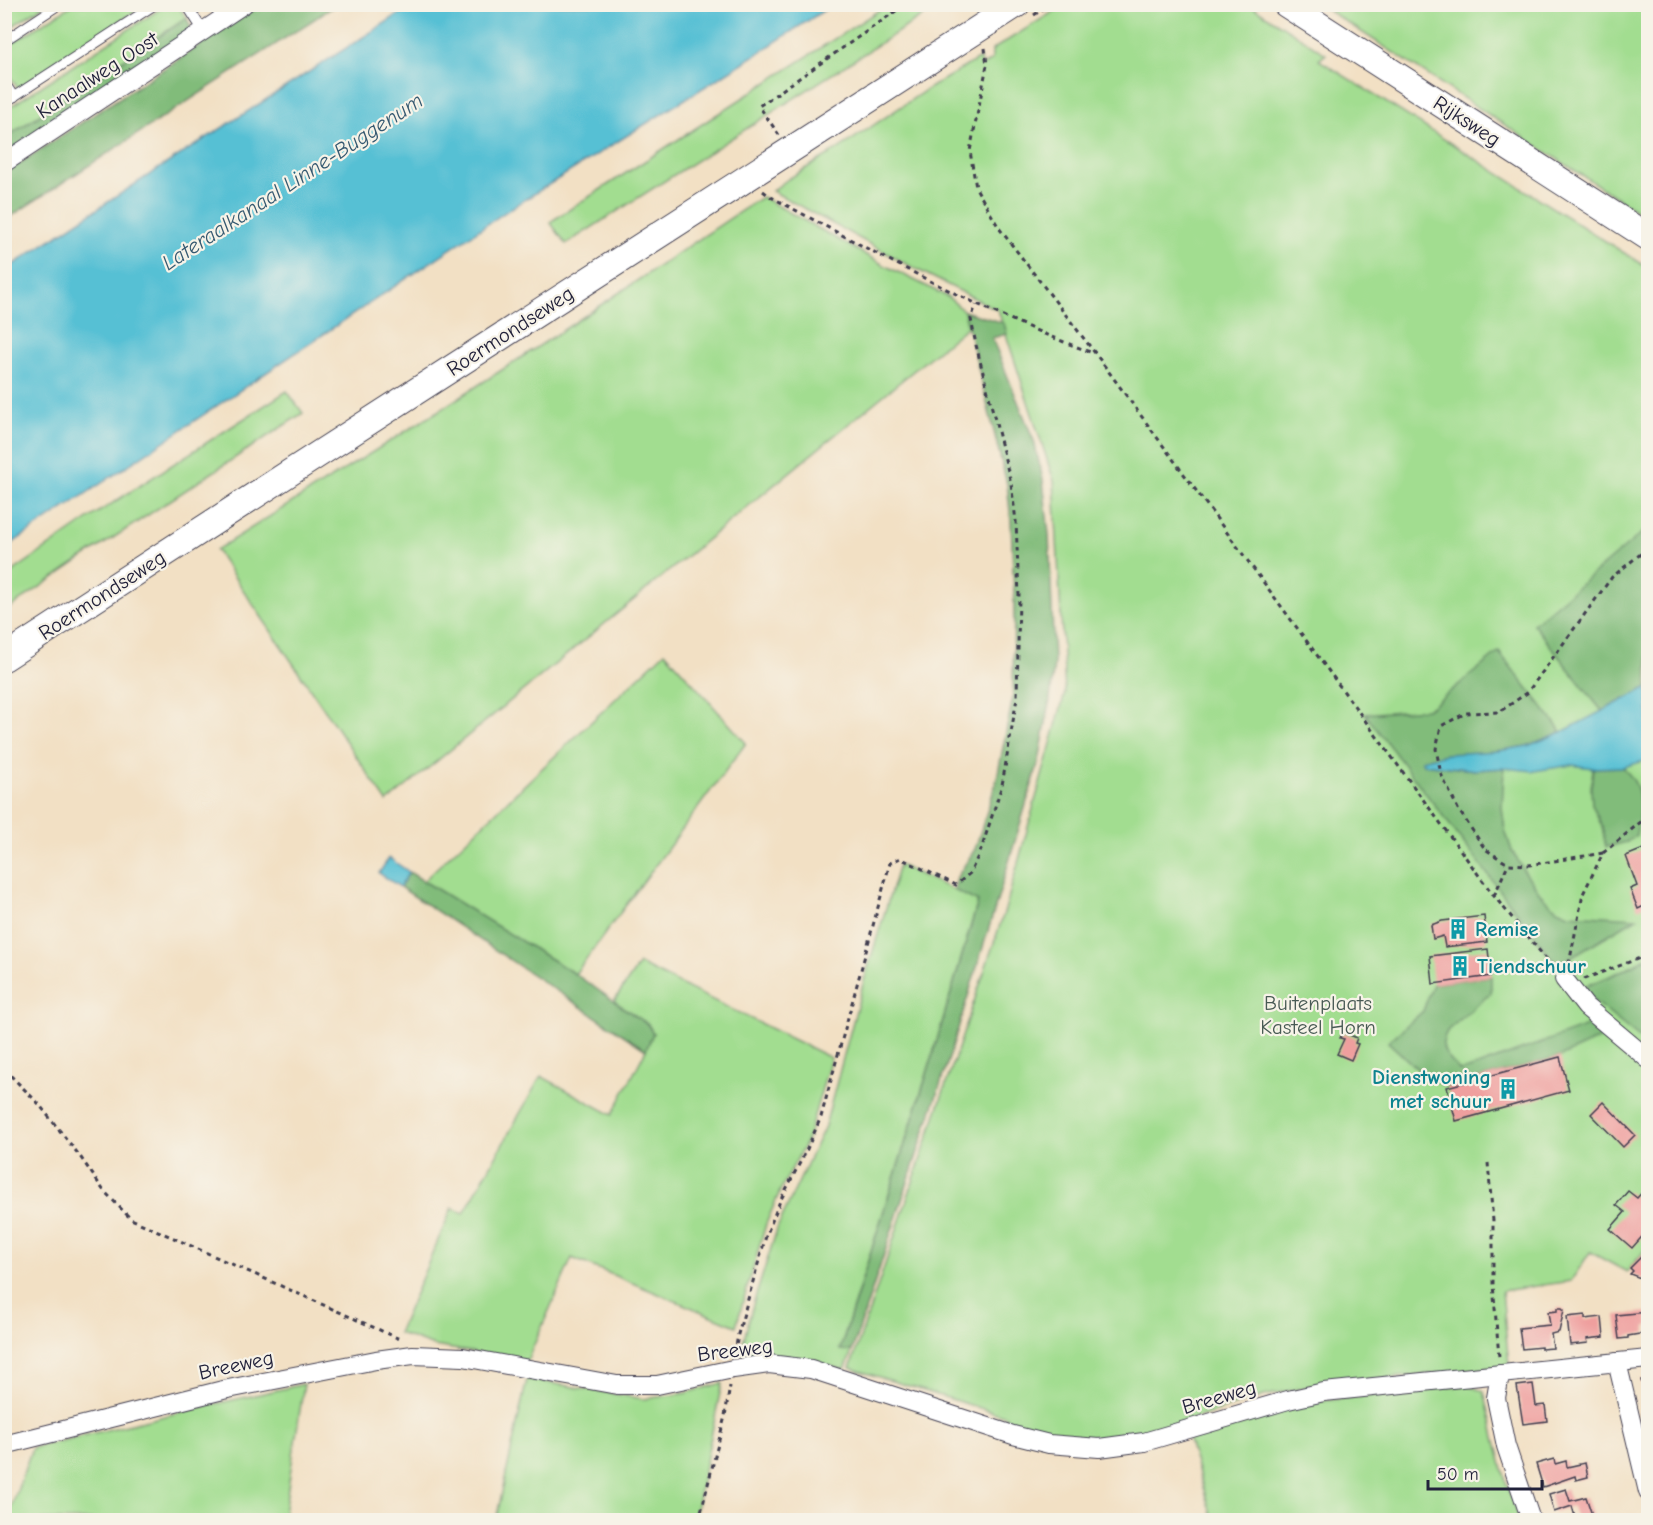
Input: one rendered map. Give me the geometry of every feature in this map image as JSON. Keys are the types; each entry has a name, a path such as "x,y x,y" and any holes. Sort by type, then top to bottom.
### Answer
{"main road":[{"name":"Roermondseweg","path":"4,658 1017,4"},
{"name":"Rijksweg","path":"1286,4 1648,237"}],"street":[{"name":"Kanaalweg Oost","path":"4,163 244,4"},
{"path":"1564,978 1586,1007 1648,1059"},
{"name":"Breeweg","path":"4,1445 224,1390 376,1360 413,1355 463,1357 617,1385 657,1385 769,1364 811,1369 1013,1436 1049,1444 1099,1448 1144,1442 1288,1400 1324,1392 1648,1359"},
{"path":"1617,1362 1648,1492"},
{"path":"1500,1374 1496,1398 1506,1446 1531,1521"}],"lane":[{"path":"4,41 60,4"},
{"path":"4,104 156,4"},
{"path":"186,4 204,32"},
{"path":"4,82 14,97"}],"path":[{"path":"780,136 759,106 906,4"},
{"path":"985,47 987,65 970,151 976,188 999,228 1095,353 1494,896 1564,978 1581,981 1648,955"},
{"path":"761,190 822,225 976,305 1095,353"},
{"path":"699,1521 725,1416 738,1334 766,1236 780,1201 821,1117 890,863 900,858 956,885 970,873 981,850 1002,785 1017,698 1019,596 1016,521 1011,483 971,319 976,305"},
{"path":"1603,853 1529,866 1508,864 1485,849 1458,809 1441,774 1436,749 1441,726 1466,713 1499,712 1527,693 1612,577 1648,548"},
{"path":"1564,978 1570,963 1582,894 1603,853 1648,816"},
{"path":"1494,896 1508,864"},
{"path":"4,1069 38,1103 104,1191 132,1219 402,1340 413,1355"},
{"path":"1488,1163 1493,1221 1492,1284 1500,1374"}],"green space":[{"path":"5,4 45,4 45,5 5,31"},
{"path":"72,5 145,5 18,89 5,69 4,48"},
{"path":"166,5 177,5 187,18 5,138 5,110"},
{"path":"261,5 336,5 5,220 5,173"},
{"path":"887,5 940,5 566,244 550,222"},
{"name":"Buitenplaats Kasteel Horn","path":"1064,5 1250,5 1326,54 1319,60 1648,268 1648,1246 1627,1272 1590,1252 1571,1281 1502,1291 1509,1366 1312,1386 1264,1396 1144,1435 1099,1440 1051,1438 1005,1422 1006,1416 850,1368 1005,910 1065,693 1054,481 998,310 912,267 772,191 926,90 980,58 981,66 992,60 992,50"},
{"path":"1320,5 1648,5 1648,218"},
{"path":"187,18 192,31 5,155 5,138"},
{"path":"762,197 884,265 948,297 964,311 968,326 387,802 216,550 553,337"},
{"path":"964,311 1004,323 1007,334 992,338 1034,441 1043,480 1049,535 1054,664 1049,707 1039,761 949,1058 852,1351 840,1350 927,1074 978,902 954,890 957,877 975,849 996,783 1013,697 1014,596 1007,484"},
{"path":"287,391 303,413 5,611 5,577 97,513"},
{"path":"1648,528 1648,687 1602,711 1533,624"},
{"path":"665,652 746,743 575,974 423,881"},
{"path":"1499,652 1562,732 1527,746 1423,764 1476,770 1504,768 1502,808 1505,830 1512,851 1543,897 1557,909 1569,914 1637,918 1564,961 1556,962 1550,956 1365,714 1426,709"},
{"path":"1623,767 1634,781 1639,796 1640,809 1636,835 1627,842 1606,847 1602,827 1592,804 1593,768"},
{"path":"899,865 978,901 927,1074 840,1349 852,1351 845,1370 770,1356 745,1355 741,1351 752,1308 778,1226 825,1126 863,984"},
{"path":"409,872 575,974 648,1025 653,1033 646,1050 400,887"},
{"path":"1648,957 1648,1045 1579,989"},
{"path":"639,964 831,1058 807,1140 780,1191 766,1224 736,1326 572,1258 527,1361 434,1346 398,1333 452,1208 464,1213 541,1076 612,1115 653,1033 648,1024 614,1001"},
{"path":"1491,976 1491,993 1448,1030 1443,1042 1445,1052 1460,1071 1595,1023 1608,1035 1560,1057 1447,1087 1426,1077 1388,1042 1423,1011 1433,984"},
{"path":"527,1379 644,1399 686,1393 722,1383 694,1520 496,1520"},
{"path":"304,1384 283,1520 7,1520 32,1448"},
{"path":"1469,1385 1484,1392 1506,1482 1519,1520 1213,1520 1188,1438 1289,1405"}],"water":[{"name":"Lateraalkanaal Linne-Buggenum","path":"413,5 832,5 510,209 5,548 5,270"},
{"path":"1648,687 1648,760 1623,767 1593,768 1572,765 1534,771 1504,768 1476,770 1423,764 1421,760 1446,754 1497,751 1527,746 1562,732"},
{"path":"389,858 409,872 400,887 379,873"}],"building":[{"path":"1648,847 1648,913 1644,906 1638,909 1630,889 1637,886 1626,856"},
{"name":"Remise","path":"1484,916 1487,942 1445,947 1443,936 1433,939 1431,925 1442,921"},
{"name":"Tiendschuur","path":"1488,949 1491,976 1433,984 1430,956"},
{"path":"1343,1032 1357,1038 1355,1043 1358,1044 1351,1060 1337,1054 1344,1039 1340,1038"},
{"name":"Dienstwoning met schuur","path":"1560,1057 1569,1090 1456,1121 1447,1087"},
{"path":"1603,1102 1635,1135 1623,1147 1591,1114"},
{"path":"1648,1186 1648,1230 1632,1248 1610,1229 1625,1212 1616,1205 1628,1191 1637,1198"},
{"path":"1644,1254 1648,1281 1630,1274 1633,1271 1630,1268"},
{"path":"1557,1308 1564,1310 1559,1332 1551,1334 1553,1348 1522,1349 1519,1328 1550,1325 1548,1312 1557,1311"},
{"path":"1648,1312 1646,1333 1619,1339 1616,1315"},
{"path":"1585,1315 1585,1319 1602,1317 1604,1337 1587,1339 1588,1343 1570,1345 1567,1317"},
{"path":"1648,1378 1648,1398 1646,1398 1641,1380"},
{"path":"1533,1384 1536,1406 1545,1405 1547,1421 1523,1424 1517,1386"},
{"path":"1554,1459 1555,1464 1566,1461 1567,1467 1585,1463 1588,1477 1576,1480 1575,1476 1543,1487 1536,1464"},
{"path":"1566,1489 1570,1501 1586,1497 1593,1518 1576,1520 1572,1506 1554,1512 1549,1494"}],"place":[{"name":"Remise","path":"1458,929"},
{"name":"Tiendschuur","path":"1460,966"},
{"name":"Dienstwoning met schuur","path":"1508,1089"}]}
